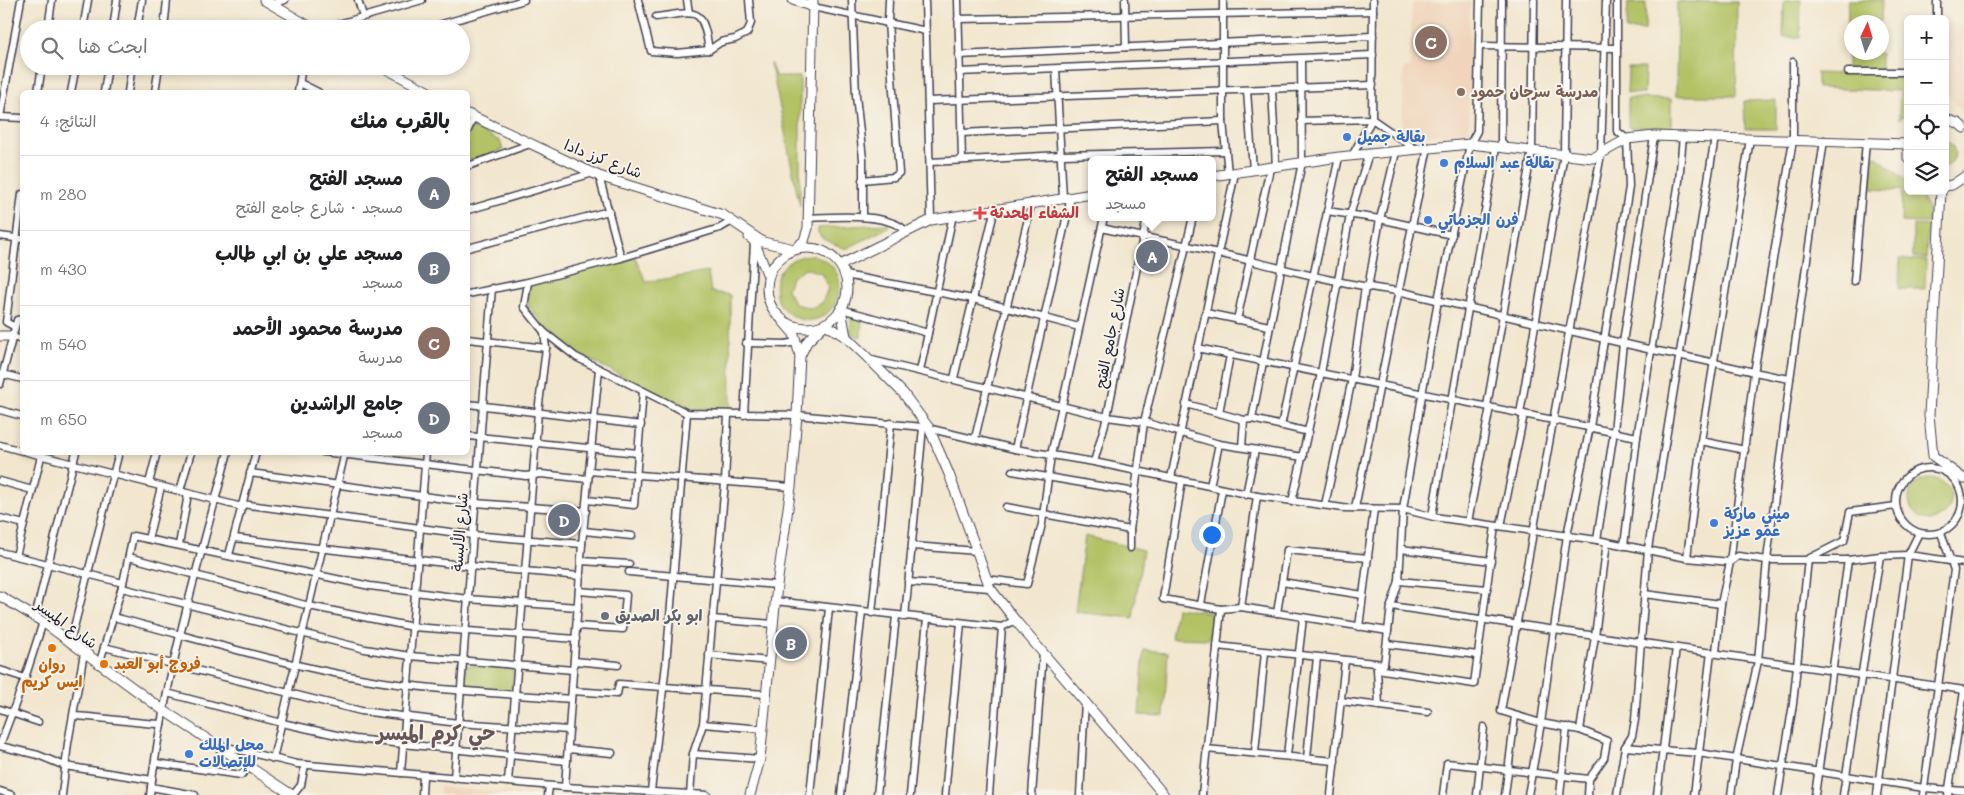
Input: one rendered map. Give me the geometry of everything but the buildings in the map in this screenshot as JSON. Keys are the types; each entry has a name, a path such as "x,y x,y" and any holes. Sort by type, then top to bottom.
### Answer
{"main road":[{"path":"750,795 760,759 775,601 791,487 800,356 797,342 770,305 766,287 768,276 778,260 804,241 808,228 813,4 793,0"},
{"path":"267,2 298,20"},
{"path":"398,75 425,90"},
{"name":"شارع كرز دادا","path":"470,116 596,175 723,215 732,221"},
{"path":"1949,120 1958,123 1964,128"},
{"path":"1216,175 1369,153 1470,144 1593,158 1628,139 1654,136 1824,140 1904,145"},
{"path":"1949,185 1964,177"},
{"path":"840,265 931,220 995,208 1088,194"},
{"path":"1941,195 1929,415 1930,441 1933,456 1964,479"},
{"path":"732,221 754,242 768,276"},
{"path":"732,221 763,242 794,249 808,247 822,250"},
{"path":"800,356 807,342 841,309 847,292 845,275 840,265 812,240 808,228"},
{"path":"841,309 846,336"},
{"path":"782,320 803,328 825,324 846,336 903,393 926,427 946,466 990,588 1164,795"},
{"path":"0,336 11,336"},
{"name":"شارع الميسر","path":"0,596 39,620 164,710 293,795"}],"street":[{"path":"20,118 0,117 21,0"},
{"path":"49,20 52,0"},
{"path":"84,20 88,0"},
{"path":"114,20 117,0"},
{"path":"139,20 142,0"},
{"path":"165,20 168,0"},
{"path":"267,2 285,0"},
{"path":"358,0 363,16"},
{"path":"350,20 422,0"},
{"path":"456,20 524,0"},
{"path":"638,0 651,50 676,54 709,50 721,42 735,39 747,32 751,23 749,0"},
{"path":"687,0 689,13"},
{"path":"852,0 856,96 863,147 863,217"},
{"path":"862,180 894,177 899,173 888,22 889,0"},
{"path":"926,0 931,220"},
{"path":"958,0 962,160"},
{"path":"1125,0 1126,48"},
{"path":"1171,478 1197,348 1206,313 1231,173 1225,152 1223,121 1223,0"},
{"path":"1352,156 1372,119 1374,0"},
{"path":"1377,669 1384,664 1391,606 1399,581 1403,509 1438,300 1470,144 1477,132 1480,0"},
{"path":"1502,0 1501,141 1508,149"},
{"path":"1468,522 1532,150 1534,0"},
{"path":"1377,669 1474,684 1487,589 1498,526 1522,414 1534,323 1564,154 1566,0"},
{"path":"1588,795 1589,779 1604,758 1607,741 1580,730 1514,716 1502,711 1554,421 1568,331 1601,154 1606,48 1606,0"},
{"path":"1528,795 1530,772 1541,722 1552,631 1567,535 1590,426 1629,187 1628,139 1617,131 1617,0"},
{"path":"1937,0 1937,15"},
{"path":"813,4 926,31"},
{"path":"958,19 1374,11"},
{"path":"656,17 689,13 700,17 705,23 709,50"},
{"path":"959,54 1373,36"},
{"path":"1480,46 1617,48"},
{"path":"959,72 1373,55"},
{"path":"1242,446 1269,326 1302,162 1301,59"},
{"path":"1694,795 1698,753 1721,604 1730,562 1754,373 1793,140 1793,62"},
{"path":"1015,449 1044,319 1067,197 1061,155 1056,68"},
{"path":"1848,72 1904,72"},
{"path":"38,90 41,75"},
{"path":"72,90 75,75"},
{"path":"104,90 107,75"},
{"path":"128,90 131,75"},
{"path":"155,90 158,75"},
{"path":"298,90 301,75"},
{"path":"300,83 314,90"},
{"path":"928,100 1247,91 1373,85"},
{"path":"1237,320 1273,167 1272,89"},
{"path":"1247,91 1253,170"},
{"path":"1302,121 1372,119 1414,148"},
{"path":"961,134 1223,121"},
{"path":"1597,540 1614,431 1623,343 1654,136"},
{"path":"1624,546 1637,437 1679,181 1684,136"},
{"path":"1617,795 1625,747 1632,736 1635,720 1648,550 1715,138"},
{"path":"1687,558 1701,441 1750,139"},
{"path":"1731,795 1736,760 1758,661 1767,560 1790,379 1824,140"},
{"path":"1854,281 1866,142"},
{"path":"470,165 530,144"},
{"path":"1355,508 1428,147"},
{"path":"1432,516 1496,148"},
{"path":"930,162 1061,155 1225,152"},
{"path":"1325,505 1352,379 1380,219 1396,152"},
{"path":"1292,502 1304,457 1321,373 1350,215 1369,153"},
{"path":"1281,426 1338,157"},
{"path":"470,209 596,175 609,211 622,258"},
{"path":"975,438 1032,202"},
{"path":"954,378 995,208"},
{"path":"470,247 609,211"},
{"path":"1327,211 1380,219 1452,235"},
{"path":"920,371 953,215"},
{"path":"808,218 863,217 896,224 907,232"},
{"path":"470,294 528,282 622,258 720,228 732,221"},
{"path":"986,579 1027,584 1043,513 1047,477 1061,406 1103,221"},
{"name":"شارع جامع الفتح","path":"1094,462 1107,417 1147,221"},
{"path":"1130,548 1130,530 1144,422 1192,221"},
{"path":"15,327 6,322 20,223"},
{"path":"1102,228 1217,252 1280,270 1398,291 1652,350 1680,354 1754,373 1790,379"},
{"path":"0,236 19,238"},
{"path":"744,415 746,342 754,242"},
{"path":"845,275 973,299 1079,327"},
{"path":"528,282 524,307 544,332 576,357 687,413 797,416 926,427 1015,449 1094,462 1222,490 1292,502 1355,508 1403,509 1468,522 1597,540 1687,558 1730,562 1738,556 1767,560 1848,560 1908,555 1964,563"},
{"name":"شارع الألبسة","path":"454,778 492,288"},
{"path":"841,309 928,333"},
{"path":"1206,313 1269,326"},
{"path":"0,384 11,336 17,320 20,319"},
{"path":"508,782 526,571 532,475 546,348 544,332"},
{"path":"11,336 20,339"},
{"path":"470,339 546,348"},
{"path":"746,342 785,344 797,342"},
{"path":"1197,348 1637,437"},
{"path":"1220,413 1230,355"},
{"path":"870,360 954,378 987,388 1107,417 1144,422 1219,444 1242,446 1255,450 1304,457"},
{"path":"565,787 582,544 599,368"},
{"path":"2,374 20,378"},
{"path":"586,500 634,505 643,391"},
{"path":"470,404 640,425"},
{"path":"1186,404 1248,420 1309,432"},
{"path":"0,410 20,415"},
{"path":"656,793 662,687 666,664 687,413"},
{"path":"690,794 693,754 703,724 725,483 728,415"},
{"path":"872,613 891,423"},
{"path":"905,616 926,427"},
{"path":"470,436 638,453"},
{"path":"1701,441 1745,450"},
{"path":"1210,486 1219,444"},
{"path":"0,446 20,451"},
{"path":"1246,494 1255,450"},
{"path":"16,556 42,455"},
{"path":"45,455 149,484 242,506 472,535 582,544"},
{"path":"75,455 48,565 39,620 25,678 0,745 38,755 65,766 152,780"},
{"path":"70,643 118,455"},
{"path":"149,484 156,455"},
{"path":"180,491 189,455"},
{"path":"150,795 161,724 180,634 227,455"},
{"path":"229,555 255,455"},
{"path":"273,759 344,455"},
{"path":"351,455 526,476 588,479"},
{"path":"401,773 426,455"},
{"path":"1928,467 1949,473 1962,490 1963,507 1955,523 1941,533 1918,533 1903,523 1896,506 1898,487 1910,473 1928,467"},
{"path":"1012,470 1135,492"},
{"path":"589,471 791,487"},
{"path":"250,473 475,503 586,511"},
{"path":"1182,480 1163,599 1201,604 1221,609 1241,607 1388,631"},
{"path":"0,481 32,490"},
{"path":"148,539 161,486"},
{"path":"1201,604 1222,490"},
{"path":"179,545 188,494"},
{"path":"1241,607 1257,496"},
{"path":"1808,559 1844,541 1850,512 1896,506"},
{"path":"1006,507 1130,530"},
{"path":"1359,627 1374,509"},
{"path":"0,518 24,524"},
{"path":"584,531 632,536"},
{"path":"1877,795 1894,680 1908,555 1918,533"},
{"path":"1924,792 1954,570 1941,533"},
{"path":"99,665 122,586 133,536 229,555 316,576 415,592 468,599 578,607"},
{"path":"234,538 322,550 580,576"},
{"path":"1580,730 1607,542"},
{"path":"913,546 977,550"},
{"path":"1401,549 1492,561"},
{"path":"1277,614 1287,550 1368,558"},
{"path":"0,552 88,574 188,605 365,649 410,656 574,670"},
{"path":"1843,795 1880,556"},
{"path":"129,557 195,577 309,606 413,627 576,639"},
{"path":"1778,795 1797,666 1808,559"},
{"path":"1815,795 1848,560"},
{"path":"581,561 629,564"},
{"path":"629,572 777,585"},
{"path":"1399,581 1487,589"},
{"path":"908,582 990,588"},
{"path":"1282,582 1363,595"},
{"path":"577,626 623,629 626,595 579,591"},
{"path":"1644,594 1721,604"},
{"path":"775,601 961,623 1002,626 1015,620"},
{"path":"1391,606 1517,624 1552,631 1714,652 1758,661 1964,691 1948,793"},
{"path":"810,795 829,608"},
{"path":"1202,795 1221,609"},
{"path":"841,795 862,612"},
{"path":"877,795 896,616"},
{"path":"113,617 295,665 408,686 461,692 572,699"},
{"path":"1287,755 1297,655 1303,618"},
{"path":"712,619 773,624"},
{"path":"910,795 927,619"},
{"path":"945,795 961,623"},
{"path":"989,795 1002,626"},
{"path":"1387,644 1478,656"},
{"path":"1217,646 1384,664"},
{"path":"104,647 361,711 458,723 569,730"},
{"path":"1658,795 1676,648"},
{"path":"1255,752 1265,652"},
{"path":"62,795 84,653"},
{"path":"1032,795 1043,653"},
{"path":"709,656 769,661"},
{"path":"1307,758 1316,657"},
{"path":"1331,795 1345,660"},
{"path":"574,661 618,665"},
{"path":"1377,669 1379,706"},
{"path":"0,670 25,678"},
{"path":"572,691 617,694 619,684 766,694"},
{"path":"167,693 282,723 355,739 567,761"},
{"path":"1080,795 1085,701"},
{"path":"1341,701 1428,712"},
{"path":"0,709 38,722"},
{"path":"74,716 161,724"},
{"path":"1505,795 1514,716"},
{"path":"703,724 763,729"},
{"path":"1477,795 1484,727"},
{"path":"1560,795 1567,727"},
{"path":"215,744 305,765 565,787 594,792 707,795"},
{"path":"1625,747 1698,753 1846,775 1924,792 1948,793 1964,791"},
{"path":"568,749 612,753"},
{"path":"1206,749 1255,752 1335,761"},
{"path":"693,754 760,759"},
{"path":"156,763 241,775 249,767"},
{"path":"1443,795 1447,763 1589,779"},
{"path":"293,795 301,785 305,765"},
{"path":"422,795 423,775"},
{"path":"548,795 549,786"},
{"path":"151,787 194,795"},
{"path":"0,791 12,795"}],"shaded area":[{"path":"1470,2 1469,133 1402,136 1404,68 1410,68 1412,3"},
{"path":"1949,24 1964,25 1964,115 1949,96"},
{"path":"440,787 532,794 532,795 440,795"}],"green space":[{"path":"1784,0 1801,0 1800,37 1783,37"},
{"path":"1848,0 1882,0 1881,15 1848,15"},
{"path":"1677,2 1737,2 1736,96 1676,96"},
{"path":"1628,3 1646,3 1645,30 1626,30"},
{"path":"1847,60 1881,60 1881,74 1904,75 1904,115 1899,119 1900,91 1817,88 1817,74 1815,73 1847,74"},
{"path":"770,63 776,77 800,77 800,206 778,99"},
{"path":"1628,68 1645,68 1644,94 1627,93"},
{"path":"1628,98 1671,99 1671,128 1628,127"},
{"path":"1776,100 1776,129 1745,129 1744,101"},
{"path":"471,127 500,141 503,150 470,160"},
{"path":"1949,143 1955,154 1949,164"},
{"path":"1873,154 1904,179 1904,191 1871,189"},
{"path":"1902,193 1904,195 1921,195 1928,208 1928,223 1901,222"},
{"path":"888,224 889,227 846,249 823,239 818,233 818,228"},
{"path":"1913,225 1928,226 1926,258 1913,257"},
{"path":"812,255 828,263 837,274 840,287 837,300 829,311 819,318 806,320 791,315 783,309 777,297 775,286 784,266 804,256","holes":["805,268 821,273 828,288 822,303 811,308 795,304 787,289 791,278"]},
{"path":"635,257 646,282 708,272 711,292 730,295 731,411 689,409 582,356 547,329 528,305 528,282 531,285"},
{"path":"1900,259 1926,260 1925,289 1899,289"},
{"path":"851,316 862,318 861,337 850,334"},
{"path":"1934,478 1942,481 1948,487 1951,499 1948,511 1942,517 1926,520 1918,517 1912,511 1909,495 1912,487 1918,481"},
{"path":"1085,536 1143,550 1133,618 1075,612"},
{"path":"1176,608 1213,613 1209,639 1171,638"},
{"path":"1144,650 1168,652 1164,716 1139,715"},
{"path":"466,665 513,669 512,692 463,689"}],"place":[{"name":"مدرسة محمود الأحمد","path":"1431,42"},
{"name":"مدرسة سرحان حمود","path":"1461,92"},
{"name":"بقالة جميل","path":"1347,137"},
{"name":"بقالة عبد السلام","path":"1444,163"},
{"name":"الشفاء المحدثة","path":"980,213"},
{"name":"فرن الجزماتي","path":"1428,220"},
{"name":"مسجد الفتح","path":"1152,256"},
{"name":"جامع الراشدين","path":"564,520"},
{"name":"ميني ماركة عمو عزيز","path":"1714,523"},
{"name":"ابو بكر الصديق","path":"605,616"},
{"name":"مسجد علي بن ابي طالب","path":"791,643"},
{"name":"روان ايس كريم","path":"52,648"},
{"name":"فروج أبو العبد","path":"104,664"},
{"name":"محل الملك للإتصالات","path":"189,754"}],"district":[{"name":"حي كرم الميسر","path":"436,733"}]}
